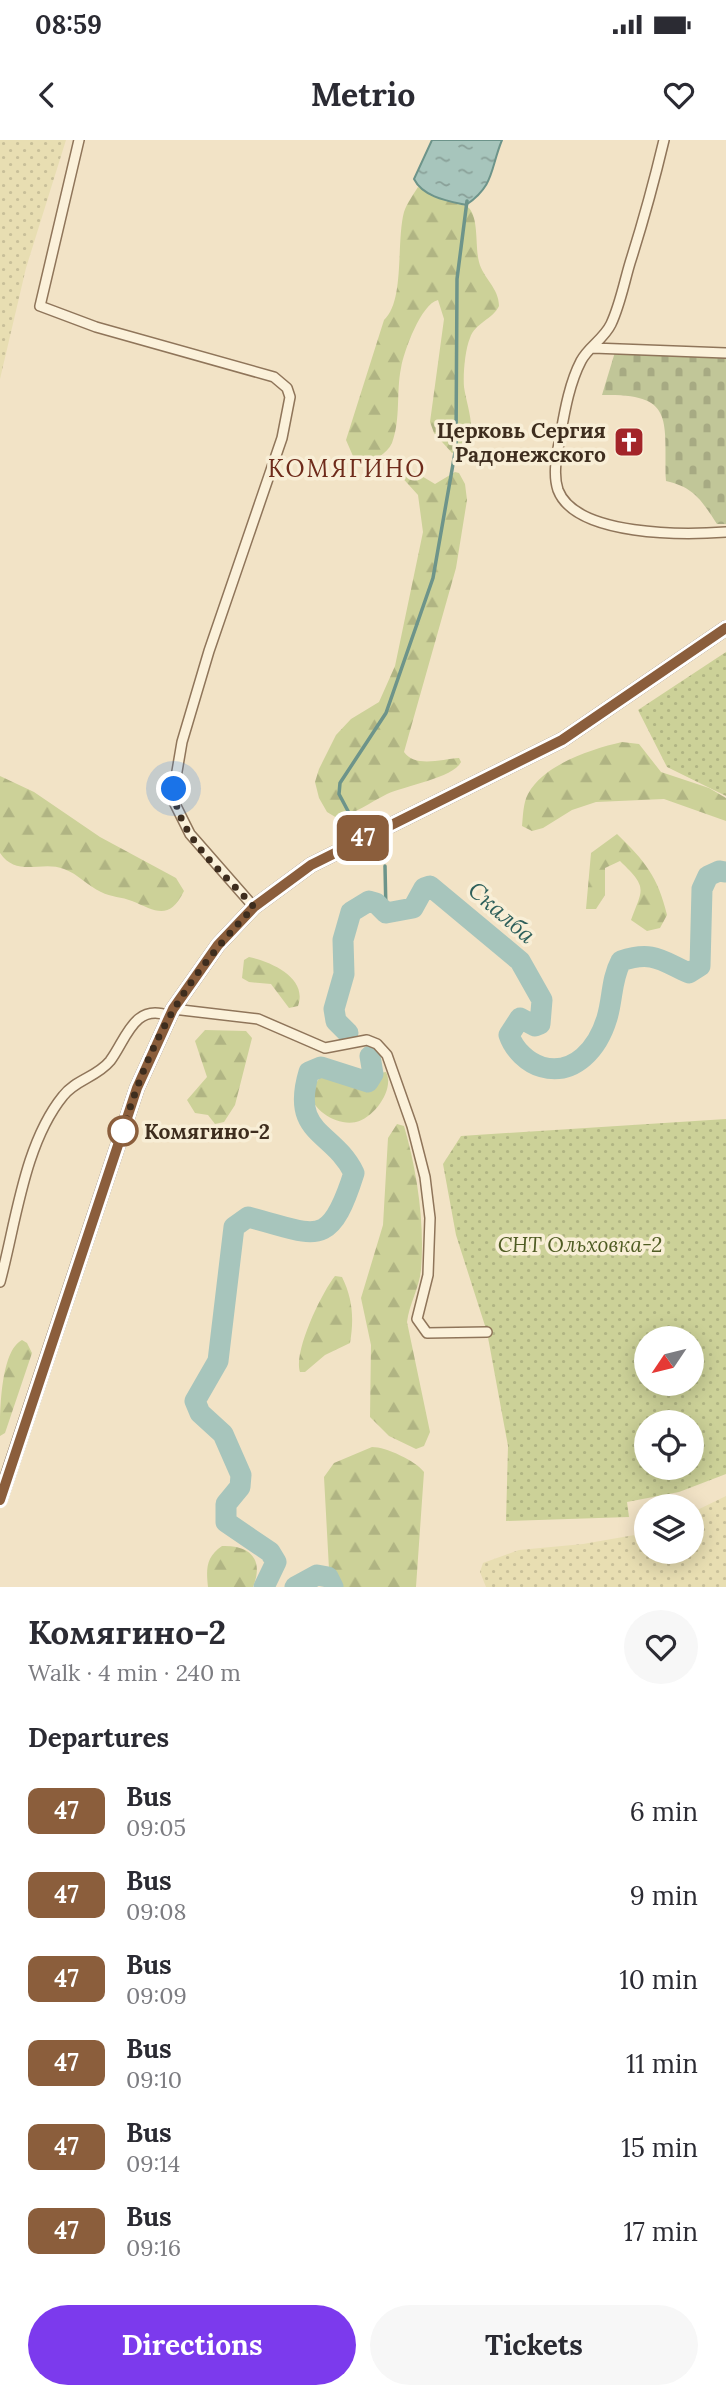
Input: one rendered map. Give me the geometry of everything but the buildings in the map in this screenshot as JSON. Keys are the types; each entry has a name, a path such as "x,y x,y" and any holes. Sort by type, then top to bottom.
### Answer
{"street":[{"path":"79,140 40,306 96,327 274,377 288,388 290,397 282,438 209,651 182,742 174,789 174,802 190,834 254,907"},
{"path":"664,140 653,188 615,315 605,334 582,359 563,423 556,462 559,492 566,502 584,514 623,529 685,534 726,532"},
{"path":"593,348 726,353"},
{"path":"0,1499 5,1464 137,1088 171,1012 198,970 254,907 283,884 350,844 562,740 726,628"},
{"path":"0,1282 22,1190 41,1136 59,1102 71,1088 101,1070 132,1023 158,1012 258,1019 325,1048 367,1040 377,1044 387,1055 402,1092 425,1178 430,1218 428,1275 417,1319 420,1327 427,1333 487,1332"}],"shaded area":[{"path":"0,140 66,140 26,268 0,379"},
{"path":"726,1496 726,1587 486,1587 480,1572 483,1563 519,1550 583,1544 634,1535 634,1564 704,1564 704,1507"}],"green space":[{"path":"418,187 469,208 474,219 479,262 496,294 499,306 472,333 467,349 464,387 471,426 468,443 452,453 434,433 430,422 444,319 438,300 425,310 414,329 403,360 392,443 383,454 362,465 356,463 346,440 384,320 395,299 404,212"},
{"path":"615,352 726,356 726,524 717,524 702,502 690,491 666,481 664,426 661,414 654,405 643,399 602,395"},
{"path":"405,466 435,484 455,472 459,473 465,484 467,500 456,568 404,752 415,760 459,758 461,762 448,773 387,794 357,811 337,818 327,812 319,798 315,782 336,735 351,719 379,702 395,666 423,532 418,495 398,473"},
{"path":"726,652 726,796 667,767 638,710"},
{"path":"622,742 639,744 661,772 709,788 726,798 726,821 664,799 596,802 572,810 543,828 532,831 522,826 526,798 535,783 545,774 570,759"},
{"path":"0,776 34,792 100,837 176,878 184,891 173,907 155,910 101,892 64,869 47,866 22,867 7,860 0,853"},
{"path":"617,834 643,861 655,880 667,915 660,928 647,931 631,920 640,894 639,883 620,861 605,868 605,895 596,909 586,909 591,853"},
{"path":"249,957 277,967 293,980 300,996 298,1006 289,1008 271,984 249,982 242,978 244,960"},
{"path":"205,1030 246,1031 252,1038 235,1105 224,1122 215,1124 208,1115 195,1113 187,1100 207,1077 195,1041"},
{"path":"386,1072 388,1086 381,1102 370,1115 356,1122 341,1122 327,1116 312,1100 310,1093 320,1077 369,1087 380,1073"},
{"name":"СНТ Ольховка-2","path":"726,1119 726,1474 679,1492 634,1494 634,1501 627,1502 629,1517 506,1521 508,1446 487,1332 456,1235 443,1164 461,1136"},
{"path":"397,1124 404,1126 409,1143 421,1216 421,1270 407,1322 430,1432 424,1446 416,1449 389,1436 370,1417 371,1345 361,1298 383,1225 388,1138"},
{"path":"335,1276 342,1277 350,1301 350,1343 325,1355 305,1372 300,1372 299,1363 305,1337 316,1308"},
{"path":"22,1340 27,1343 32,1353 5,1433 0,1436 5,1369 15,1346"},
{"path":"372,1447 400,1455 424,1472 416,1587 340,1587 329,1569 324,1477 334,1463"},
{"path":"222,1546 241,1548 252,1556 257,1569 253,1587 208,1587 208,1564"}],"water":[{"path":"432,140 502,140 487,183 466,205 430,194 414,179"}],"waterway":[{"path":"348,811 339,794 340,783 386,713 433,578 456,447 457,279 467,201"},
{"path":"385,866 386,913"},
{"name":"Скалба","path":"348,1033 336,1021 334,1009 344,974 343,940 351,912 369,901 376,903 386,913 413,908 424,888 430,886 520,961 542,1000 540,1024 535,1026 520,1018 509,1035 518,1051 542,1067 554,1069 575,1063 591,1049 603,1029 615,975 621,961 641,957 657,958 689,973 700,966 702,889 708,876 719,871 726,872"},
{"name":"Скалба","path":"264,1587 276,1562 270,1552 226,1522 226,1504 240,1487 241,1475 223,1434 200,1413 195,1401 218,1361 234,1227 248,1217 290,1228 317,1231 327,1226 336,1216 354,1173 345,1159 309,1120 305,1108 309,1072 321,1067 368,1082 373,1074 370,1056"},
{"name":"Скалба","path":"295,1587 317,1575 328,1577 333,1587"}],"bus line":[{"name":"47","path":"0,1500 137,1088 179,997 218,945 254,907 311,865 562,740 726,628"}],"place":[{"name":"Церковь Сергия Радонежского","path":"629,442"},
{"name":"Комягино-2","path":"123,1131"}],"district":[{"name":"КОМЯГИНО","path":"347,468"}],"route":[{"path":"123,1131 137,1088 179,997 218,945 254,907 190,834 174,802 174,789"}]}
